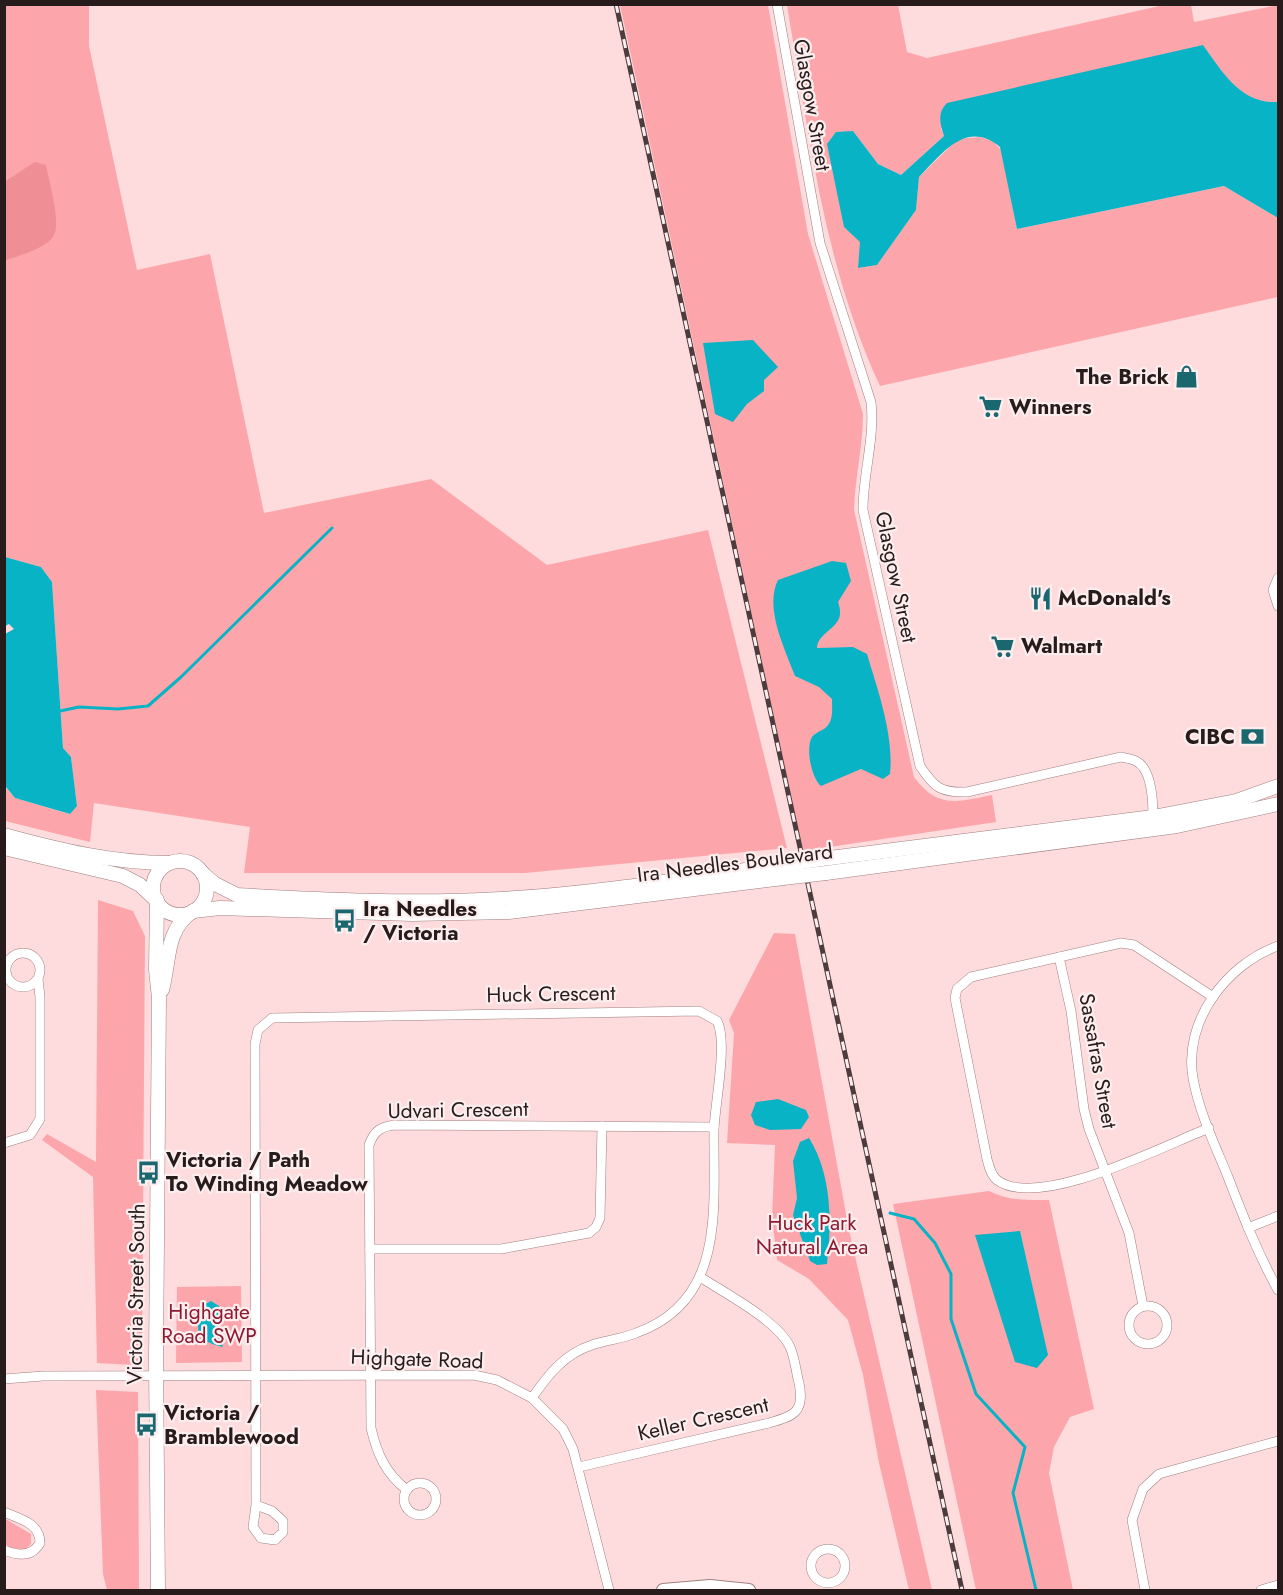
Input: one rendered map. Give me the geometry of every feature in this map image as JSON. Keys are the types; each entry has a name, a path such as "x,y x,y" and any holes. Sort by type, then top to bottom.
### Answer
{"main road":[{"name":"Ira Needles Boulevard","path":"191,912 220,908 412,914 509,912 782,872 822,859 1153,817 1236,801 1278,786"},
{"name":"Ira Needles Boulevard","path":"203,874 215,884 237,895 419,902 502,899 782,872 826,873 1177,826 1278,804"},
{"path":"4,835 86,855 128,862 187,862 203,874 206,894 202,903 191,912 171,913 140,885 123,876 4,848"},
{"path":"157,900 154,888 156,878 170,863"},
{"name":"Victoria Street South","path":"157,900 156,970 159,998 156,1377 158,1590"},
{"name":"Victoria Street South","path":"159,998 167,969 172,933 178,922 191,912"}],"street":[{"name":"Glasgow Street","path":"777,4 820,243 871,402 873,425 871,455 863,487 863,510 920,766 933,785 952,792 967,792 1122,757 1137,761 1145,770 1153,800 1153,817"},
{"path":"1278,578 1273,590 1278,606"},
{"path":"1209,1128 1058,1187 1009,1186 997,1179 991,1172 987,1160 956,1006 957,989 971,977 1121,942 1134,945 1213,997"},
{"path":"1278,946 1241,965 1213,997 1203,1013 1196,1033 1192,1075 1209,1128 1248,1228 1278,1290"},
{"name":"Sassafras Street","path":"1059,957 1071,1011 1084,1109 1104,1170 1129,1233 1143,1306"},
{"path":"4,1143 30,1135 40,1119 38,979"},
{"name":"Huck Crescent","path":"256,1505 255,1044 258,1030 272,1018 699,1011 712,1016 721,1031 714,1127 713,1237 700,1277 689,1294 656,1323 638,1333 591,1345 564,1359 532,1398"},
{"name":"Udvari Crescent","path":"407,1490 395,1481 386,1469 374,1442 369,1411 369,1145 380,1128 396,1125 714,1127"},
{"path":"370,1250 501,1249 589,1233 596,1227 600,1218 602,1126"},
{"path":"1248,1228 1278,1216"},
{"name":"Keller Crescent","path":"579,1467 769,1423 792,1415 798,1409 801,1393 791,1349 786,1340 761,1318 700,1277"},
{"path":"1143,1306 1157,1308 1166,1319 1166,1331 1154,1343 1141,1343 1135,1340 1129,1328 1132,1313 1143,1306"},
{"name":"Highgate Road","path":"4,1379 370,1374 474,1375 497,1380 532,1398 562,1429 579,1467 609,1590"},
{"path":"1145,1590 1132,1520 1143,1489 1159,1474 1278,1441"},
{"path":"4,1512 33,1525 38,1531 40,1543 31,1553 23,1555 4,1550"},
{"path":"814,1590 819,1581"},
{"path":"1261,1590 1278,1585"},
{"path":"664,1590 710,1586 749,1590"}],"green space":[{"path":"7,4 89,5 89,46 137,270 210,254 264,513 431,479 547,565 708,530 787,848 525,873 244,873 250,827 94,803 90,842 5,821 4,786 15,798 69,814 77,806 71,757 63,748 52,582 41,567 5,557 5,261 44,244 21,171 5,181 5,6"},
{"path":"620,5 768,5 808,234 863,414 854,510 914,777 931,794 940,799 958,801 992,795 996,822 803,851"},
{"path":"787,5 898,5 907,52 927,58 1164,5 1191,5 1194,22 1278,5 1278,102 1253,98 1243,92 1225,76 1203,45 941,128 944,136 901,175 878,164 853,131 844,227 861,242 858,268 877,265 916,210 919,177 958,139 980,137 993,141 1003,152 1017,229 1224,186 1278,218 1278,297 880,386 845,294 832,247 811,151"},
{"path":"98,900 133,911 145,936 142,1357 133,1365 97,1363 93,1177 42,1140 47,1134 96,1162"},
{"name":"Huck Park Natural Area","path":"774,933 795,934 849,1230 932,1590 909,1590 879,1463 863,1375 848,1320 809,1279 777,1260 772,1218 775,1145 727,1143 734,1033 729,1020"},
{"path":"989,1191 1011,1198 1049,1200 1094,1409 1070,1417 1054,1447 1049,1473 1073,1590 976,1590 893,1204"},
{"name":"Highgate Road SWP","path":"241,1286 242,1362 176,1363 177,1287"},
{"path":"96,1390 138,1392 139,1590 107,1590 103,1574"},
{"path":"4,1518 31,1534 31,1544 26,1549 17,1551 5,1544"}],"shaded area":[{"path":"35,162 46,165 52,191 56,229 50,240 39,248 5,261 5,181"}],"water":[{"path":"1203,45 1226,76 1243,92 1253,98 1278,102 1278,218 1224,186 1017,229 1000,147 988,139 965,138 946,150 919,177 916,210 877,265 858,268 860,242 844,227 827,144 836,132 853,131 878,164 901,175 944,136 941,114 947,103"},
{"path":"753,340 778,367 764,380 764,391 747,404 733,422 715,414 703,343"},
{"path":"5,557 41,567 52,582 63,748 71,757 77,806 70,814 15,798 5,786 5,634 14,629 9,624 5,626"},
{"path":"832,561 846,563 851,581 838,602 840,611 837,622 821,638 817,648 853,647 867,654 880,698 891,759 890,774 883,779 861,769 821,786 812,771 809,749 812,737 829,723 832,716 832,699 819,687 795,676 778,628 773,603 778,580"},
{"path":"778,1099 806,1110 809,1117 801,1129 770,1130 755,1125 751,1115 756,1102"},
{"path":"809,1138 817,1152 826,1183 830,1216 827,1264 817,1265 810,1261 793,1215 797,1198 793,1161 800,1142"},
{"path":"1020,1231 1048,1355 1037,1368 1015,1362 975,1235"},
{"path":"211,1301 219,1306 218,1333 223,1347 207,1342 200,1335 198,1308"}],"waterway":[{"path":"60,711 79,707 118,709 148,706 181,677 332,528"},
{"path":"890,1213 914,1219 935,1243 951,1274 951,1319 976,1394 1025,1447 1013,1493 1036,1590"}],"railway":[{"path":"616,4 962,1590"}],"place":[{"name":"The Brick","path":"1187,377"},
{"name":"Winners","path":"991,407"},
{"name":"McDonald's","path":"1040,598"},
{"name":"Walmart","path":"1003,646"},
{"name":"CIBC","path":"1253,737"},
{"name":"Ira Needles / Victoria","path":"345,921"},
{"name":"Victoria / Path To Winding Meadow","path":"148,1172"},
{"name":"Victoria / Bramblewood","path":"146,1425"}]}
